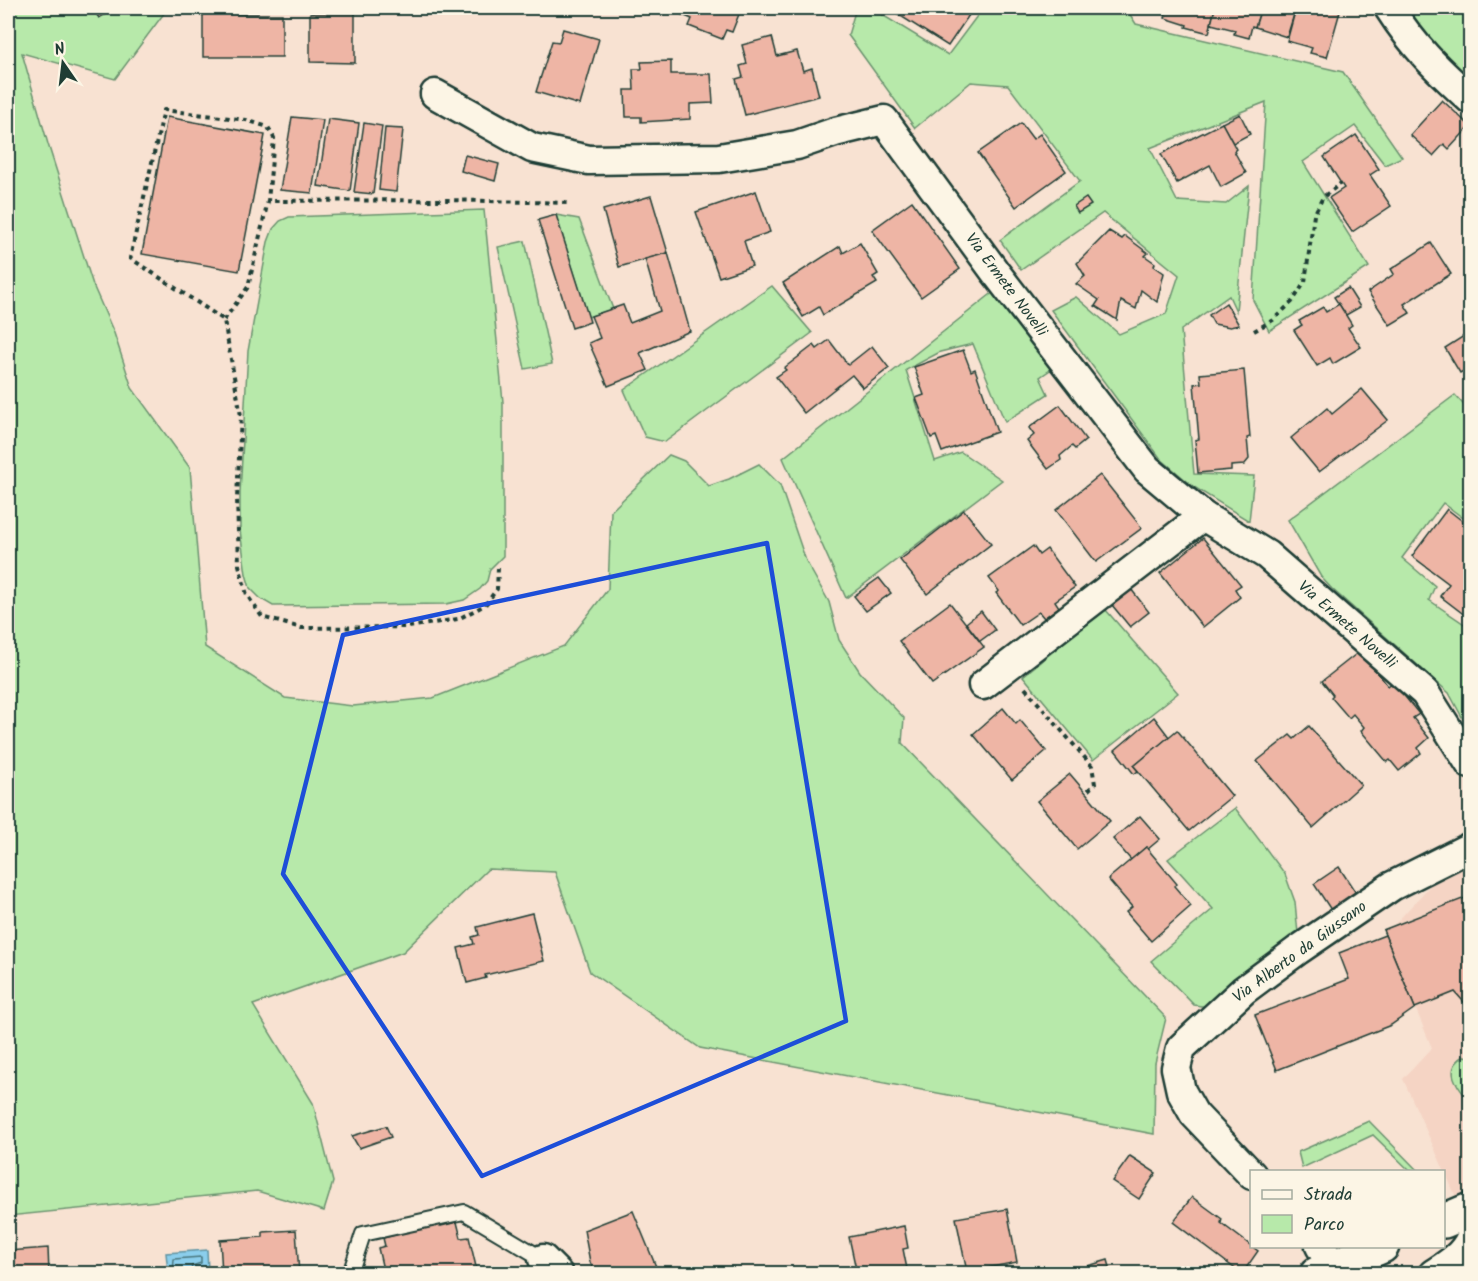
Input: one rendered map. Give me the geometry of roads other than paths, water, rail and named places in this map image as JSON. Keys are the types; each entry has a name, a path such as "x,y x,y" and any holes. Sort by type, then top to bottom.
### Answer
{"street":[{"path":"1389,8 1405,33 1433,66 1470,99"},
{"name":"Via Ermete Novelli","path":"435,94 532,148 589,160 718,158 797,145 835,132 884,120 996,273 1148,469 1203,516 1267,555 1425,693 1470,764"},
{"path":"982,685 1203,516"},
{"name":"Via Alberto da Giussano","path":"1250,1174 1194,1114 1181,1092 1176,1068 1181,1048 1244,990 1298,950 1392,886 1470,848"},
{"path":"1445,1220 1470,1210"},
{"path":"1433,1274 1453,1261 1468,1245 1470,1239"},
{"path":"1323,1262 1375,1248"}],"lane":[{"path":"350,1274 363,1234 464,1212 550,1266"}],"water":[{"path":"207,1250 208,1270 168,1272 166,1253"}]}
